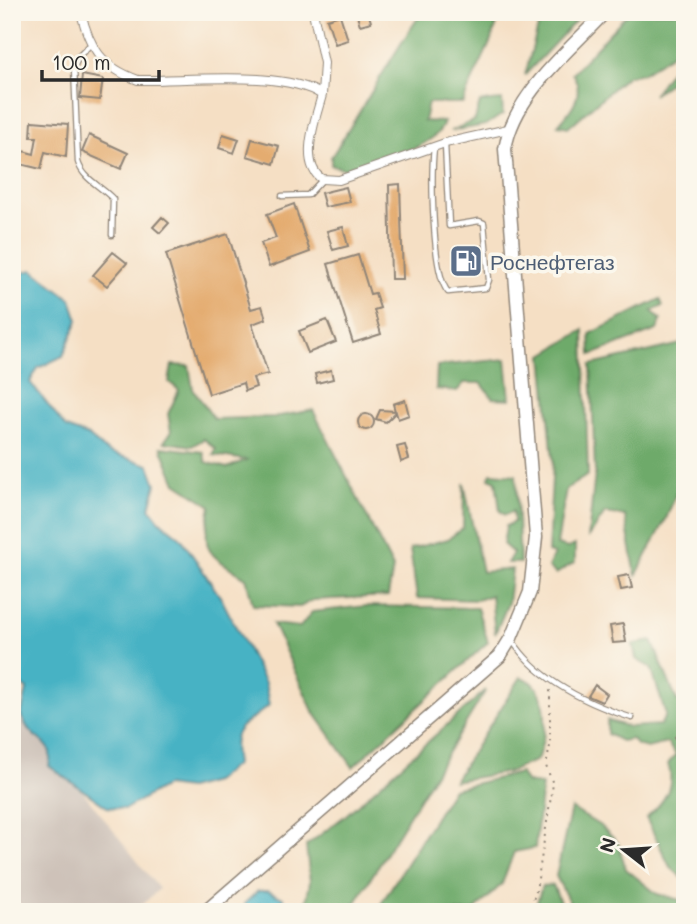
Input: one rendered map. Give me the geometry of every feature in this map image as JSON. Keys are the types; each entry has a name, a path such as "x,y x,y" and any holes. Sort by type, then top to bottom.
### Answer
{"main road":[{"path":"205,912 454,699 500,656 511,638 530,592 536,537 510,239 505,149 508,129 530,94 605,12"}],"street":[{"path":"81,12 94,52 127,76 138,80 251,79 300,85 322,95"},
{"path":"313,12 324,63 322,95 310,153 312,166 323,179 340,180 445,143 508,129"}],"lane":[{"path":"90,46 79,56 74,67 78,162 81,174 103,188 113,200 112,235"},
{"path":"434,147 436,249 443,286 448,292 455,293 486,288 489,280 484,223 479,221 449,226 445,143"},
{"path":"282,196 308,195 323,179"},
{"path":"511,638 550,678 594,706 632,719"}],"path":[{"path":"529,912 538,880 553,783 546,766 550,746 550,678"}],"shaded area":[{"path":"12,701 159,889 134,912 25,912 12,893"}],"green space":[{"path":"422,12 500,12 493,36 463,103 428,103 424,121 444,122 438,132 416,148 344,169 331,165 331,157"},
{"path":"542,12 584,12 525,75"},
{"path":"629,12 685,12 685,39 669,56 643,73 627,76 569,127 558,125 576,101 578,88 572,73"},
{"path":"685,50 685,71 653,95"},
{"path":"502,100 503,114 486,125 451,131 475,120 480,102"},
{"path":"660,299 663,306 652,311 661,320 657,330 591,355 590,334"},
{"path":"584,330 588,475 566,489 557,545 568,548 575,545 575,562 556,574 548,567 554,554 548,552 553,460 543,355"},
{"path":"685,343 685,471 666,519 636,576 625,516 605,513 588,538 595,473 591,365"},
{"path":"506,359 510,399 493,398 481,383 464,383 457,391 436,389 437,366"},
{"path":"172,365 189,366 193,389 214,419 274,417 313,410 393,568 388,596 313,600 300,607 253,605 246,578 222,563 207,543 211,506 176,483 161,447 203,452 206,462 227,468 246,460 213,455 216,449 204,439 192,446 164,442 171,432 168,414 179,390 169,382"},
{"path":"491,473 516,475 520,563 507,563 513,553 503,544 506,526 514,522 513,511 505,515 500,511 496,481 489,478"},
{"path":"464,483 482,572 512,569 508,603 495,634 491,595 477,600 417,598 410,549 448,539 463,528"},
{"path":"366,606 477,608 488,642 353,767 313,711 273,624 300,627 312,612"},
{"path":"652,641 677,701 685,701 685,880 670,867 646,818 666,794 670,780 668,764 676,755 667,743 647,748 636,745 632,739 621,741 607,734 607,720 629,727 660,725 666,715 651,668 636,659 633,644"},
{"path":"521,677 531,682 543,701 545,726 537,760 509,772 454,781"},
{"path":"486,690 350,912 304,912 310,882 306,846 346,815"},
{"path":"520,773 527,783 542,785 535,848 514,852 502,884 473,912 376,912 453,789"},
{"path":"571,808 602,827 618,843 626,869 657,894 685,901 685,906 676,912 574,912 556,876"},
{"path":"553,885 564,912 534,912 542,886"}],"water":[{"path":"33,270 71,299 78,320 63,356 38,368 30,382 66,428 88,436 108,452 149,465 156,484 150,508 160,521 181,538 221,598 265,683 269,705 240,728 235,741 236,764 214,782 188,789 165,786 125,809 107,807 49,766 49,749 30,730 21,716 27,689 12,679 12,274"},
{"path":"258,891 268,891 283,898 288,908 281,912 245,912 245,903"}],"building":[{"path":"356,12 368,12 371,22 360,25"},
{"path":"340,15 348,40 335,44 327,19"},
{"path":"82,75 103,79 100,100 80,98"},
{"path":"32,121 68,124 66,157 45,152 41,169 20,164 23,151 34,154 37,137 31,137"},
{"path":"223,134 239,139 234,153 219,148"},
{"path":"89,135 128,153 121,169 82,152"},
{"path":"252,139 279,146 274,164 247,156"},
{"path":"400,184 403,279 391,279 389,185"},
{"path":"346,187 350,202 325,207 321,193"},
{"path":"294,204 310,252 269,267 261,243 276,238 267,214"},
{"path":"162,217 169,223 160,233 153,227"},
{"path":"343,227 348,246 333,250 327,231"},
{"path":"228,234 251,309 262,306 266,319 252,324 268,374 253,378 256,387 245,391 243,383 209,394 166,254"},
{"path":"113,252 127,263 107,286 93,275"},
{"path":"358,255 370,294 375,293 380,308 374,310 381,334 353,343 328,264"},
{"path":"327,320 336,342 308,353 299,331"},
{"path":"331,370 333,379 317,383 315,374"},
{"path":"405,400 409,415 398,419 396,412 386,422 376,419 380,410 395,411 393,404"},
{"path":"366,414 374,422 366,430 358,422"},
{"path":"405,445 409,459 401,462 397,447"},
{"path":"629,575 632,588 621,590 618,577"},
{"path":"623,624 626,642 613,643 610,626"},
{"path":"595,685 607,694 602,702 588,696"},
{"path":"685,730 685,751 675,737"}],"place":[{"name":"Роснефтегаз","path":"466,261"}]}
